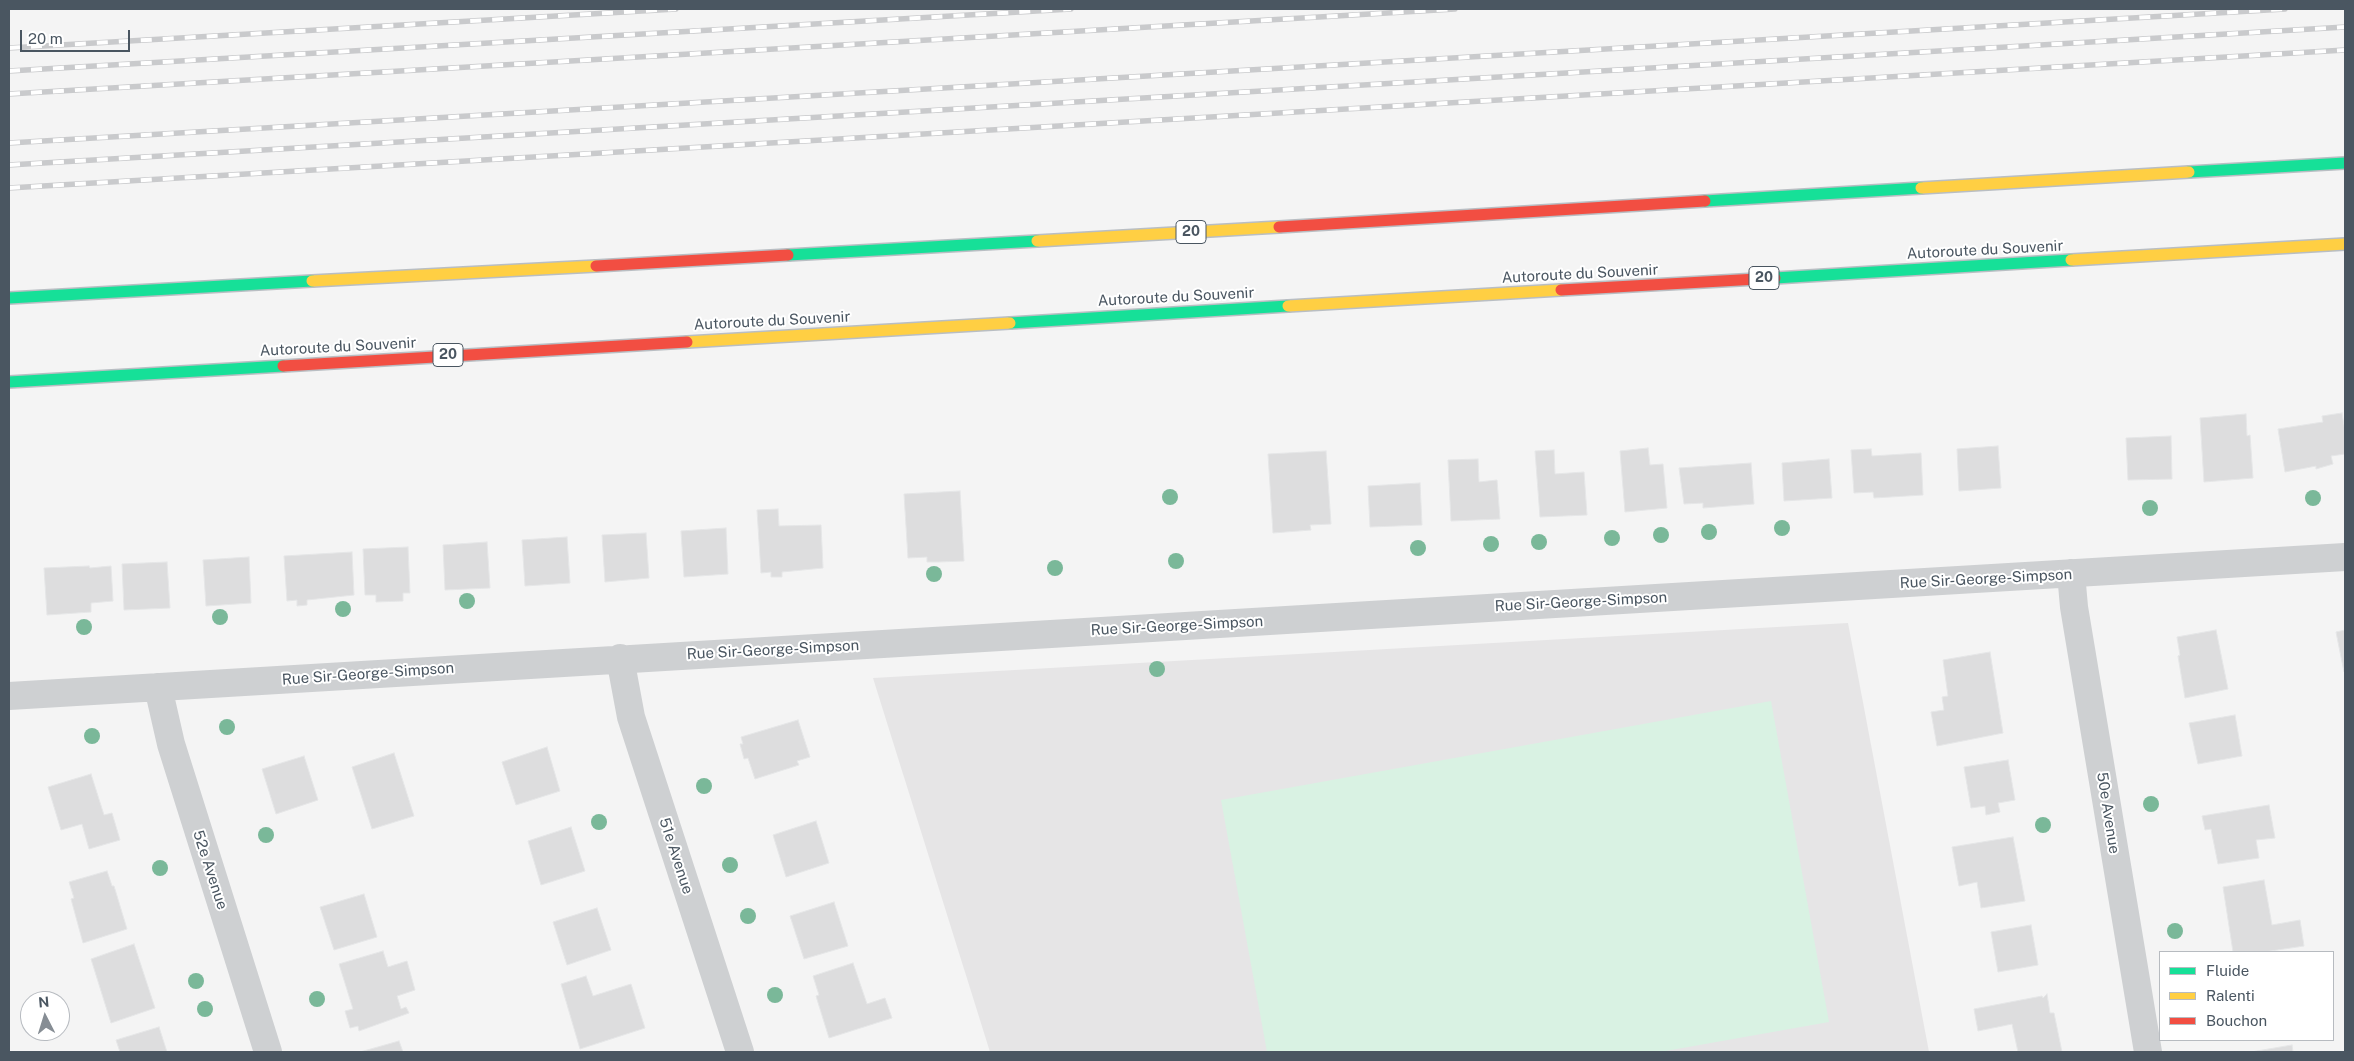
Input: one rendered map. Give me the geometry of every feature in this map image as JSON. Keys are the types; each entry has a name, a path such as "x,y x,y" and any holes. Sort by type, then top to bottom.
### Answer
{"highway":[{"name":"20","path":"9,298 1051,240 2345,163"},
{"name":"Autoroute du Souvenir","path":"9,382 2345,244"}],"street":[{"name":"Rue Sir-George-Simpson","path":"9,696 620,658 2345,557"},
{"name":"50e Avenue","path":"2071,574 2074,607 2148,1052"},
{"name":"51e Avenue","path":"620,658 631,717 740,1052"},
{"name":"52e Avenue","path":"158,687 170,744 268,1052"}],"shaded area":[{"path":"1848,623 1929,1052 990,1052 873,678"}],"green space":[{"path":"1771,701 1829,1022 1660,1052 1267,1052 1221,800"}],"building":[{"path":"2342,413 2345,431 2345,454 2331,456 2333,464 2316,469 2316,466 2285,472 2278,429 2323,422 2322,416"},
{"path":"2246,414 2247,436 2250,435 2253,478 2204,482 2200,418"},
{"path":"2171,436 2172,479 2128,480 2126,438"},
{"path":"1998,446 2001,488 1959,491 1957,449"},
{"path":"1648,448 1650,465 1663,464 1667,508 1625,512 1620,451"},
{"path":"1871,449 1872,456 1921,453 1923,495 1874,498 1873,492 1854,493 1851,450"},
{"path":"1554,450 1555,474 1584,472 1587,515 1540,517 1535,451"},
{"path":"1326,451 1331,524 1310,525 1311,530 1273,533 1268,454"},
{"path":"1478,459 1479,482 1497,480 1500,519 1451,521 1448,460"},
{"path":"1829,459 1832,498 1784,501 1782,463"},
{"path":"1751,463 1754,504 1703,508 1703,503 1684,504 1679,468"},
{"path":"1420,483 1422,525 1370,527 1368,486"},
{"path":"960,491 964,561 927,562 927,557 908,558 904,494"},
{"path":"778,509 779,526 821,525 823,568 782,572 782,577 771,577 771,572 761,573 757,510"},
{"path":"726,528 728,574 684,577 681,531"},
{"path":"646,533 649,578 605,582 602,535"},
{"path":"567,537 570,583 525,586 522,540"},
{"path":"487,542 490,588 445,590 443,545"},
{"path":"408,547 410,593 403,593 403,601 376,602 376,595 365,595 363,549"},
{"path":"352,552 354,595 307,600 307,605 297,606 297,600 287,601 284,556"},
{"path":"249,557 251,603 206,606 203,560"},
{"path":"167,562 170,608 124,610 122,564"},
{"path":"89,566 90,568 111,566 113,601 91,603 91,612 47,615 44,568"},
{"path":"2216,630 2228,689 2185,698 2177,637"},
{"path":"2345,630 2345,672 2344,672 2336,632"},
{"path":"1990,652 2003,733 1937,746 1931,712 1944,710 1942,697 1948,696 1943,660"},
{"path":"2235,715 2242,756 2198,764 2189,723"},
{"path":"798,720 810,757 797,761 799,765 755,779 748,758 744,759 740,744 743,744 741,737"},
{"path":"547,747 560,791 516,805 502,762"},
{"path":"394,753 414,816 372,829 352,767"},
{"path":"304,756 318,800 276,814 262,769"},
{"path":"2008,760 2015,800 1998,803 2000,812 1986,815 1985,806 1971,808 1964,767"},
{"path":"91,774 104,815 112,813 120,840 89,849 82,824 61,830 48,787"},
{"path":"2269,805 2275,838 2256,840 2259,858 2218,864 2211,829 2205,830 2202,816"},
{"path":"816,821 829,863 786,877 773,835"},
{"path":"571,827 585,871 541,885 528,841"},
{"path":"2013,837 2025,901 1981,908 1977,882 1959,886 1952,847"},
{"path":"107,871 112,886 114,886 127,929 83,943 71,899 74,898 69,882"},
{"path":"2264,880 2272,925 2300,920 2304,946 2271,951 2233,951 2223,887"},
{"path":"364,894 377,937 334,950 320,907"},
{"path":"834,902 848,946 804,959 790,916"},
{"path":"597,908 611,950 567,965 553,922"},
{"path":"2031,925 2038,965 1998,972 1991,932"},
{"path":"134,944 155,1008 111,1023 91,959"},
{"path":"383,951 388,967 407,961 415,990 397,996 401,1009 406,1007 409,1013 359,1031 358,1026 350,1028 345,1011 353,1009 339,964"},
{"path":"853,963 867,1004 885,998 892,1018 829,1038 816,996 819,995 813,976"},
{"path":"586,976 593,996 631,984 645,1028 580,1049 561,984"},
{"path":"2047,994 2050,1013 2054,1013 2062,1052 2018,1052 2012,1024 1978,1031 1974,1009 2042,996 2043,998"},
{"path":"159,1027 167,1052 120,1052 116,1040"},
{"path":"399,1041 403,1052 360,1052"},
{"path":"2292,1045 2293,1052 2251,1052"}],"railway":[{"path":"9,48 676,9"},
{"path":"9,71 1071,9"},
{"path":"9,94 1455,9"},
{"path":"9,143 2285,9"},
{"path":"9,165 2345,27"},
{"path":"9,188 2345,50"}],"traffic: fast":[{"path":"2189,172 2345,163"},
{"path":"1705,201 1921,188"},
{"path":"788,255 1037,241"},
{"path":"1775,278 2071,260"},
{"path":"9,298 312,281"},
{"path":"1010,323 1288,306"},
{"path":"9,382 283,366"}],"traffic: slow":[{"path":"1921,188 2189,172"},
{"path":"1037,241 1279,227"},
{"path":"2071,260 2345,244"},
{"path":"312,281 596,266"},
{"path":"1288,306 1561,290"},
{"path":"687,342 1010,323"}],"traffic: jam":[{"path":"1279,227 1705,201"},
{"path":"596,266 788,255"},
{"path":"1561,290 1775,278"},
{"path":"283,366 687,342"}]}
